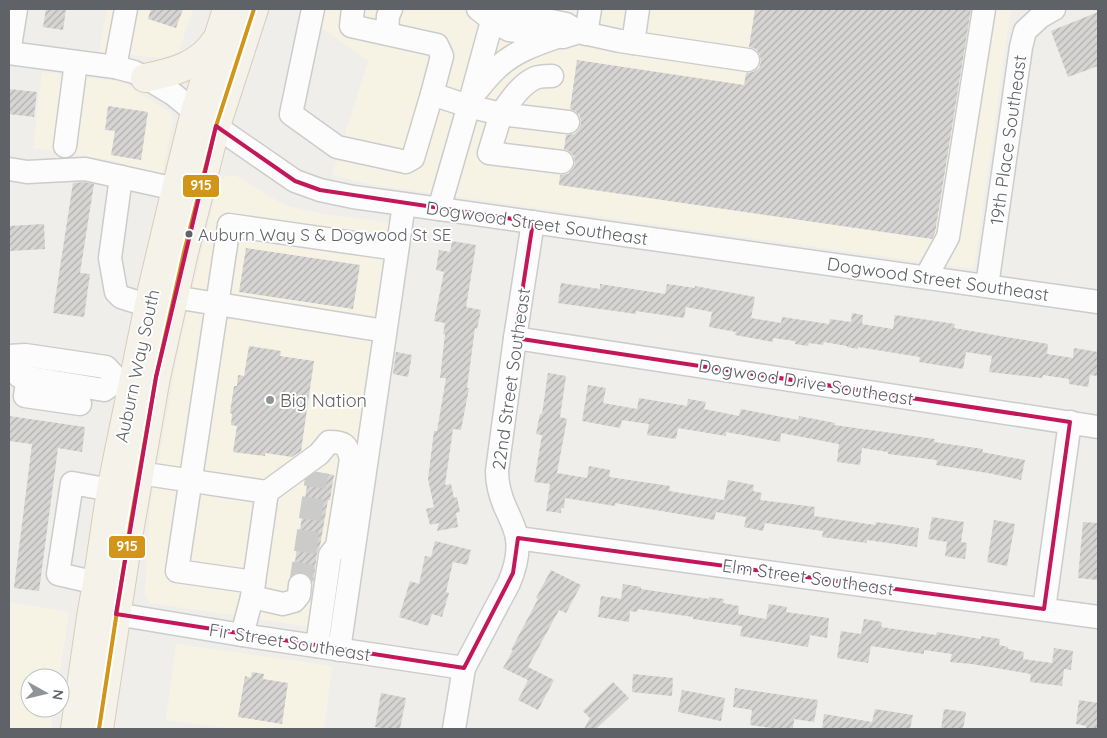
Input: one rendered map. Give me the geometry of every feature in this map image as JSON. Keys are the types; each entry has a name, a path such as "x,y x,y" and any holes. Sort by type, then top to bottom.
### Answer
{"main road":[{"name":"Auburn Way South","path":"161,302 176,189 254,9"},
{"name":"Auburn Way South","path":"75,729 110,496 135,383 161,302 184,252 205,119 224,21"},
{"path":"144,78 173,72 198,59 211,48 224,21"},
{"name":"Auburn Way South","path":"99,729 139,473 135,383"},
{"path":"110,496 116,516 105,600 107,610 116,614"}],"street":[{"path":"9,53 16,9"},
{"path":"115,67 126,9"},
{"path":"313,9 291,114 337,147 406,162 413,158 442,56 437,45 351,26 354,9"},
{"path":"387,33 388,16 391,9"},
{"path":"575,34 590,9"},
{"path":"633,43 638,9"},
{"path":"926,277 948,237 984,9"},
{"name":"19th Place Southeast","path":"987,286 1021,47 1025,31 1040,17 1054,9"},
{"path":"439,209 470,102 491,13 511,13 566,24 575,34"},
{"path":"470,102 497,68 509,58 526,48 575,34 748,60"},
{"name":"Dogwood Street Southeast","path":"9,53 115,67 134,72 173,94 205,119 295,181 320,190 352,197 1098,302"},
{"path":"65,146 76,62"},
{"path":"552,76 536,78 525,85 513,97 501,114 489,153 562,162"},
{"path":"432,94 470,102 501,114 568,122"},
{"path":"9,169 27,172 85,169 176,189"},
{"path":"121,177 110,258 116,292 121,297 161,302 217,305 385,331"},
{"path":"339,650 404,204"},
{"name":"22nd Street Southeast","path":"454,729 464,668 513,574 517,556 515,529 500,492 497,482 497,471 533,222"},
{"path":"300,585 299,595 294,601 283,604 253,590 178,571 229,225 397,249"},
{"name":"Dogwood Drive Southeast","path":"515,338 1098,427"},
{"path":"9,356 25,355 106,366 135,383"},
{"path":"9,362 19,376 104,390 135,383"},
{"path":"28,377 25,396 80,404"},
{"path":"1044,609 1070,422"},
{"path":"139,473 267,492 318,463 328,442 339,442 348,447 352,459 337,546 330,555 317,646"},
{"path":"97,583 58,574 72,482 110,496"},
{"path":"242,635 253,590 267,492"},
{"name":"Elm Street Southeast","path":"517,538 1098,617"},
{"name":"Fir Street Southeast","path":"116,614 464,668"}],"highlighted area":[{"path":"216,126 295,181 320,190 533,222 515,338 1070,422 1044,609 518,538 513,573 464,668 116,614 156,377"}],"shaded area":[{"path":"107,9 193,9 179,51 161,58 99,52"},
{"path":"296,9 1011,9 974,269 372,185 332,175 368,61"},
{"path":"42,72 122,82 171,113 173,122 161,178 116,161 33,148"},
{"path":"235,175 284,205 323,214 407,225 346,632 150,603 145,593 150,507 181,338 218,184 225,176"},
{"path":"9,602 69,612 61,668 20,668 20,718 53,718 51,729 9,729"},
{"path":"176,644 332,666 324,729 237,729 166,720"}],"building":[{"path":"46,9 66,9 63,30 43,27"},
{"path":"151,9 183,9 176,28 148,19"},
{"path":"755,9 971,9 935,233 932,239 559,185 560,175 568,174 575,164 574,156 564,149 566,135 574,134 581,124 580,116 570,109 577,60 744,85 746,73 753,72 759,68 761,62 760,55 756,49 749,47"},
{"path":"1098,12 1098,66 1068,77 1051,31"},
{"path":"9,89 37,92 34,117 9,114"},
{"path":"108,106 148,112 141,160 111,155 115,131 105,130"},
{"path":"84,182 94,184 80,273 90,274 84,317 53,313 73,183"},
{"path":"44,224 45,249 9,251 9,226"},
{"path":"452,241 476,245 466,307 481,310 477,329 475,328 467,388 469,388 461,430 453,429 445,485 451,484 454,498 457,497 460,512 456,513 458,527 437,531 439,523 430,525 426,509 434,507 428,479 434,431 437,431 446,378 440,378 445,323 434,321 444,272 436,270 439,250 450,252"},
{"path":"246,248 360,265 353,309 239,292"},
{"path":"561,283 600,289 600,284 665,294 667,284 695,288 695,286 755,297 751,318 781,323 782,317 829,324 830,319 851,322 852,313 863,315 862,324 893,329 895,315 955,324 954,328 1048,344 1047,354 1073,358 1074,348 1098,352 1098,376 1090,375 1088,387 1069,384 1069,379 1043,375 1042,378 989,372 992,356 966,352 963,369 919,362 920,357 858,347 858,349 824,342 823,345 809,343 808,346 795,344 795,341 773,338 773,342 735,335 736,332 709,327 712,312 686,307 684,318 636,311 636,314 558,303"},
{"name":"Big Nation","path":"249,346 281,351 280,356 314,361 301,451 292,457 265,453 265,456 233,452 237,426 231,425 232,414 230,413 234,386 237,386 238,375 244,376"},
{"path":"396,352 412,355 408,377 393,374"},
{"path":"548,373 566,376 560,417 567,419 557,473 587,478 589,466 610,470 609,477 670,486 669,491 724,500 728,480 754,485 753,491 762,493 760,500 815,507 814,516 875,525 876,522 919,528 917,547 867,540 867,543 822,537 823,531 765,523 763,531 744,527 746,517 716,512 714,520 615,503 615,506 565,498 564,508 561,508 561,513 546,511 550,484 534,482 542,435 536,434 540,414 542,414"},
{"path":"588,385 606,388 603,403 637,409 639,398 687,406 688,399 706,402 704,409 739,416 741,409 798,420 799,416 835,423 834,425 935,439 934,442 983,449 982,452 1025,460 1021,480 936,465 937,460 888,454 888,452 862,448 860,465 837,462 839,444 781,433 780,442 726,432 726,436 678,428 676,439 647,435 649,424 622,420 620,428 582,421"},
{"path":"9,416 85,427 82,452 58,448 39,591 14,588 32,444 9,441"},
{"path":"317,472 334,475 317,553 313,584 312,579 307,574 301,572 293,574 308,479"},
{"path":"932,517 964,522 961,542 967,543 965,559 945,556 947,542 928,539"},
{"path":"994,520 1015,524 1007,566 987,562"},
{"path":"1083,522 1098,523 1098,580 1078,578"},
{"path":"435,541 471,550 467,565 453,562 446,592 449,593 442,617 432,614 428,626 399,617 410,581 419,584 425,556 431,557"},
{"path":"551,570 581,585 566,613 559,610 528,667 554,680 538,710 518,700 528,680 503,668"},
{"path":"623,584 641,587 641,589 709,599 709,597 724,599 723,603 739,606 738,614 766,619 769,604 787,607 786,612 829,618 827,638 810,635 808,647 740,636 742,626 638,609 637,612 630,611 629,622 598,617 601,596 621,599"},
{"path":"864,619 882,622 881,627 936,635 937,632 981,639 981,636 1000,639 999,645 1024,652 1023,659 1052,663 1054,648 1073,651 1071,670 1064,669 1062,686 1030,682 1031,674 950,662 952,654 924,650 924,654 871,646 868,663 837,658 841,631 861,634"},
{"path":"252,672 264,674 263,679 288,683 282,724 238,717 245,676 251,678"},
{"path":"633,674 673,678 672,696 632,692"},
{"path":"613,682 629,698 596,729 584,729 590,718 583,711"},
{"path":"735,688 818,700 814,722 794,719 793,729 750,725 752,710 733,707"},
{"path":"682,690 725,698 721,721 678,712"},
{"path":"381,693 406,698 400,729 375,727"},
{"path":"1079,700 1098,703 1098,729 1086,729 1086,726 1076,724"},
{"path":"875,709 913,715 910,729 822,729 824,714 872,722"},
{"path":"944,709 966,712 963,729 941,729"}],"tunnel":[{"path":"300,585 317,472"}],"transit line":[{"name":"915","path":"99,729 130,526 156,377 184,252 216,126 254,9"}],"place":[{"name":"Auburn Way S & Dogwood St SE","path":"189,234"},
{"name":"Big Nation","path":"270,400"}]}
